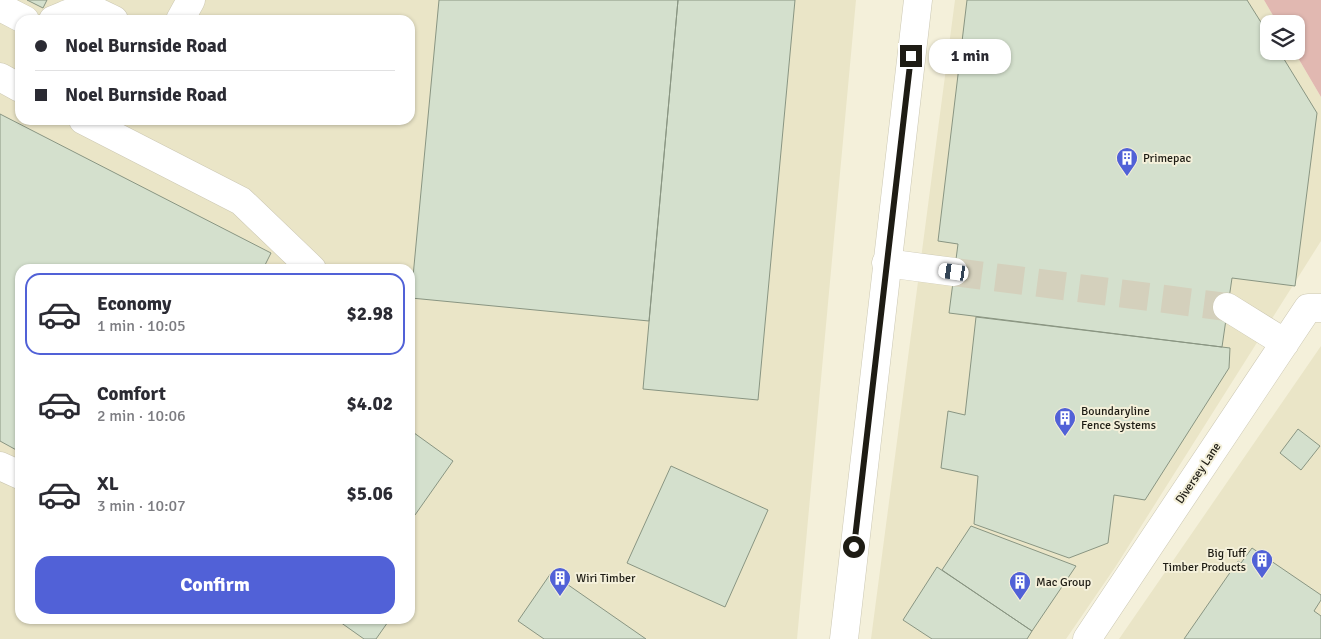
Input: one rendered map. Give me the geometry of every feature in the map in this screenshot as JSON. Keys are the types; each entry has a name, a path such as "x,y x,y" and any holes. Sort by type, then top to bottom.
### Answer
{"main road":[{"path":"183,15 191,0"},
{"path":"844,639 886,263 918,0"},
{"path":"0,7 15,15"},
{"path":"64,15 76,9 92,9 104,15"},
{"path":"0,77 15,85"},
{"path":"93,125 241,201 307,264"},
{"path":"886,263 954,272"},
{"path":"1227,307 1285,343"},
{"name":"Diversey Lane","path":"1087,639 1285,343 1315,308"},
{"path":"0,466 15,473"}],"shaded area":[{"path":"0,0 856,0 797,639 0,639"},
{"path":"955,0 1264,0 1273,15 1260,15 1260,60 1299,60 1321,97 1321,241 1116,566 1066,639 871,639"},
{"path":"1264,0 1321,0 1321,97 1299,60 1305,60 1305,15 1273,15"},
{"path":"1321,346 1321,639 1119,639"}],"building":[{"path":"27,0 47,0 43,8"},
{"path":"439,0 678,0 649,321 415,298 414,264"},
{"path":"678,0 795,0 758,400 643,389"},
{"name":"Primepac","path":"967,0 1247,0 1260,21 1260,60 1285,60 1317,113 1295,286 1232,278 1222,347 949,313 958,244 938,241"},
{"path":"0,114 15,122 15,125 21,125 271,253 266,264 15,264 15,449 0,441"},
{"name":"Boundaryline Fence Systems","path":"976,317 1230,348 1229,368 1145,500 1114,495 1108,543 1069,558 974,524 978,476 941,468 948,411 965,415"},
{"path":"1298,429 1320,446 1301,470 1280,453"},
{"path":"415,434 453,461 415,515"},
{"path":"671,466 768,510 725,607 627,563"},
{"name":"Mac Group","path":"971,526 1076,566 1032,631 942,570"},
{"name":"Big Tuff Timber Products","path":"1252,548 1321,595 1321,600 1314,611 1321,616 1321,639 1184,639 1238,561 1241,563"},
{"path":"937,567 1032,631 1027,639 932,639 903,620"},
{"name":"Wiri Timber","path":"551,573 646,639 544,639 518,621"},
{"path":"343,624 386,624 376,639 364,639"}],"tunnel":[{"path":"954,272 1227,307"}],"place":[{"name":"Primepac","path":"1127,177"},
{"name":"Boundaryline Fence Systems","path":"1065,437"},
{"name":"Big Tuff Timber Products","path":"1262,579"},
{"name":"Wiri Timber","path":"560,597"},
{"name":"Mac Group","path":"1020,601"}],"route":[{"path":"854,547 911,56"}]}
